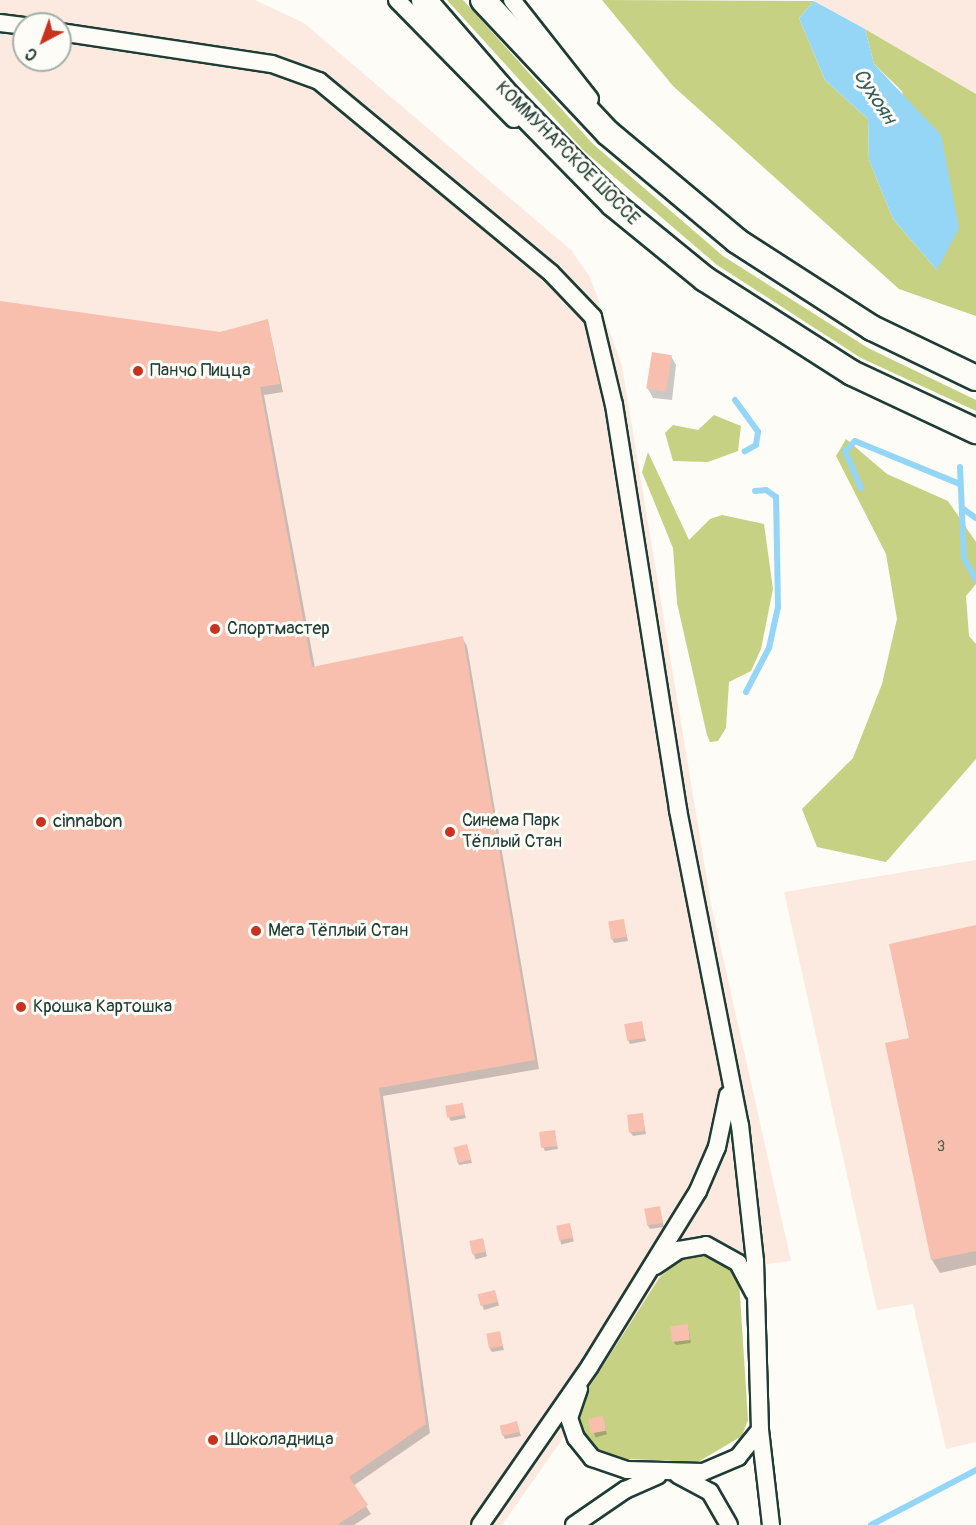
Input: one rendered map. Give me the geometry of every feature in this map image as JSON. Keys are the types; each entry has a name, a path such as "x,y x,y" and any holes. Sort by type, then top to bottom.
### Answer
{"main road":[{"name":"КОММУНАРСКОЕ ШОССЕ","path":"424,0 509,98 613,204 773,326 852,373 976,431"},
{"path":"483,0 545,71 681,198 804,288 976,378"}],"street":[{"path":"397,0 479,87 613,204"},
{"path":"512,0 637,158"},
{"path":"72,34 272,64 319,81 551,273 593,317 614,405 678,810 748,1185 758,1306 760,1430 771,1525"},
{"path":"480,1525 655,1267 717,1147 729,1085"},
{"path":"655,1267 679,1250 705,1245 738,1263 758,1306"},
{"path":"590,1366 569,1418 576,1438 592,1458 608,1466 669,1474 710,1492 729,1525"},
{"path":"574,1525 624,1490 669,1474 720,1467 746,1449 760,1430"}],"shaded area":[{"path":"0,0 255,0 304,23 571,250 590,277 622,366 711,904 791,1261 677,1276 502,1525 0,1525"},
{"path":"813,0 976,0 976,94 865,29"},
{"path":"976,860 976,1442 946,1449 913,1304 877,1310 784,892"}],"green space":[{"path":"447,0 463,0 593,144 723,256 868,348 976,400 976,411 861,358 717,265 584,151"},
{"path":"602,0 814,1 799,18 825,80 868,119 869,160 893,219 937,270 902,91 874,64 865,29 976,94 976,316 899,289 673,86"},
{"path":"714,415 741,426 738,451 708,462 673,461 665,433 673,425 698,430"},
{"path":"846,439 887,474 948,501 976,542 976,584 966,596 969,636 976,644 976,759 886,862 817,847 802,809 853,758 882,684 897,619 886,554 836,456"},
{"path":"648,452 689,540 710,519 722,515 764,524 773,589 761,649 751,671 729,682 726,728 718,741 710,742 707,735 677,603 673,548 642,472"},
{"path":"688,1254 715,1255 739,1280 748,1420 742,1436 698,1462 604,1458 578,1427 579,1403 660,1277"}],"water":[{"name":"Сухоян","path":"814,1 865,29 874,64 941,135 959,228 937,270 893,219 869,160 868,119 825,80 799,18"}],"building":[{"name":"Мега Тёплый Cтан","path":"0,301 220,332 268,319 280,384 260,387 312,667 463,636 535,1060 379,1088 426,1424 349,1477 368,1505 337,1525 0,1525"},
{"path":"652,352 672,355 666,392 646,389"},
{"path":"624,919 627,937 611,939 608,922"},
{"path":"976,925 976,1251 931,1260 885,1043 909,1038 889,944"},
{"path":"642,1021 645,1038 627,1041 624,1024"},
{"path":"463,1103 465,1115 447,1118 445,1106"},
{"path":"643,1113 645,1131 629,1133 627,1115"},
{"path":"555,1130 557,1146 541,1148 539,1132"},
{"path":"467,1144 471,1159 458,1163 453,1148"},
{"path":"660,1206 663,1223 647,1226 644,1209"},
{"path":"570,1223 573,1238 559,1240 556,1226"},
{"path":"483,1238 486,1252 472,1255 469,1241"},
{"path":"495,1290 498,1302 480,1306 478,1294"},
{"path":"688,1324 690,1340 672,1342 670,1326"},
{"path":"500,1331 503,1346 489,1348 486,1334"},
{"path":"603,1416 606,1431 591,1434 588,1419"},
{"path":"517,1421 520,1432 502,1436 500,1426"}],"waterway":[{"path":"735,400 758,432 756,445 745,451"},
{"path":"861,488 845,451 855,441 960,484"},
{"path":"960,467 964,558 976,580"},
{"path":"746,692 769,648 778,607 776,497 766,490 755,491"},
{"path":"962,508 976,518"},
{"path":"871,1525 976,1470"}],"place":[{"name":"Панчо Пицца","path":"138,371"},
{"name":"Спортмастер","path":"215,629"},
{"name":"cinnabon","path":"41,822"},
{"name":"Синема Парк Тёплый Стан","path":"450,832"},
{"name":"Мега Тёплый Cтан","path":"256,931"},
{"name":"Крошка Картошка","path":"21,1007"},
{"name":"Шоколадница","path":"213,1440"}]}
